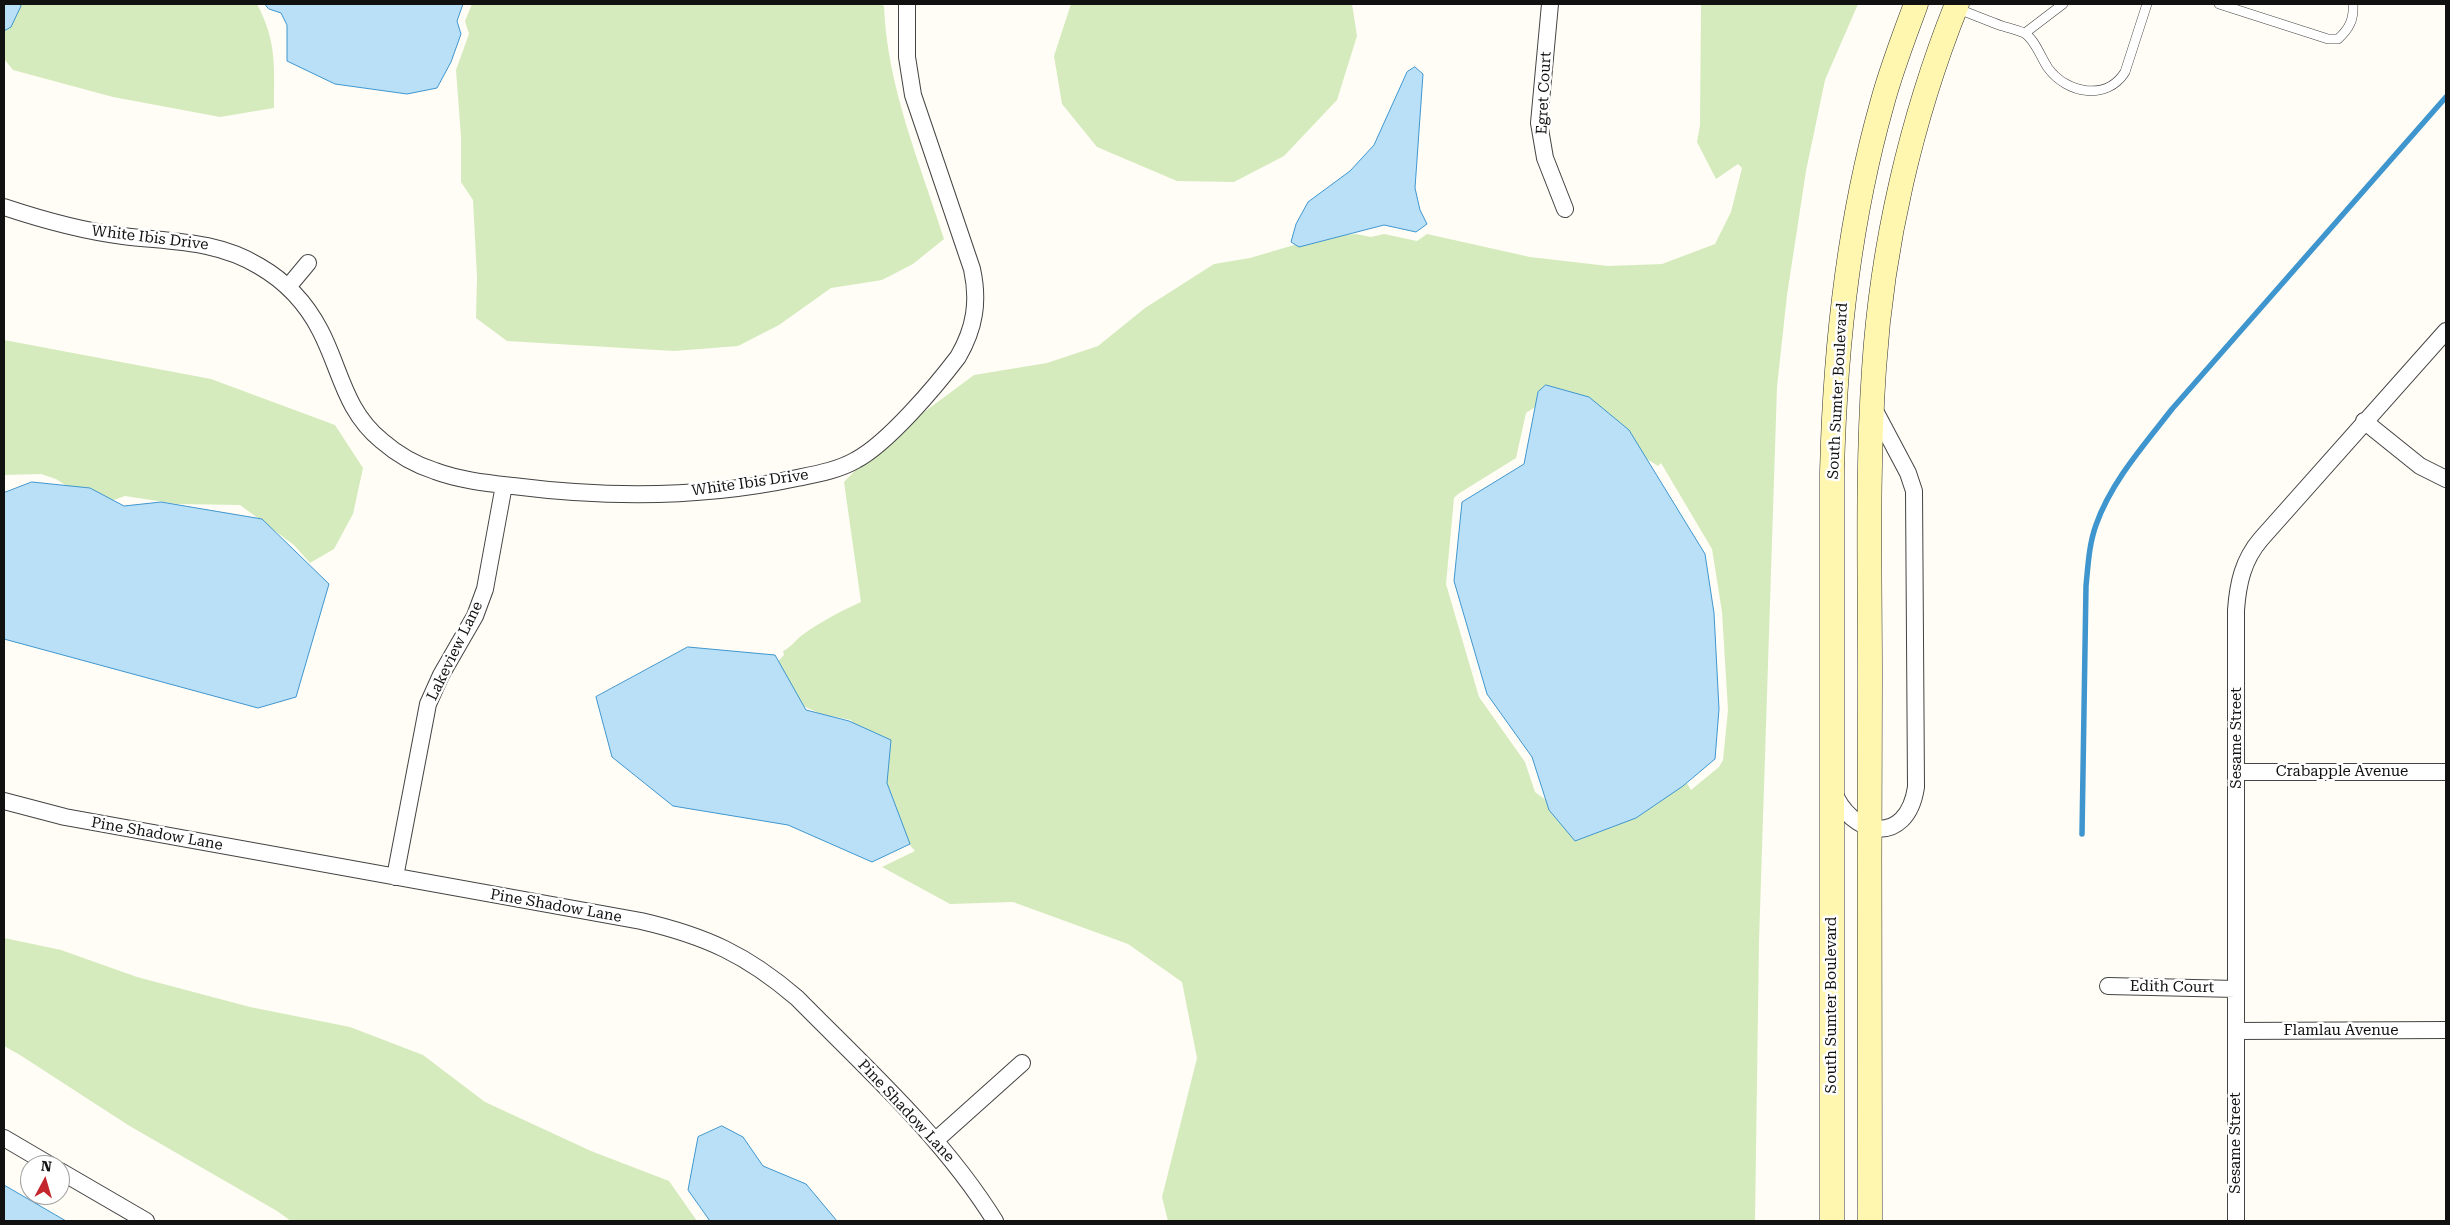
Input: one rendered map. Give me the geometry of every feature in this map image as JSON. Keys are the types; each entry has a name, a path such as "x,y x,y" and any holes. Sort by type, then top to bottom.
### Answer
{"main road":[{"name":"South Sumter Boulevard","path":"1832,1221 1832,472 1840,325 1852,240 1871,146 1890,76 1916,4"},
{"path":"1870,1221 1869,827 1872,404 1881,300 1898,200 1924,99 1953,5"}],"street":[{"name":"White Ibis Drive","path":"4,207 60,224 92,231 212,246 243,257 288,287 300,300 320,329 346,396 355,412 380,440 416,463 437,472 504,485 578,493 664,494 734,488 810,475 849,464 866,454 902,420 947,370 967,343 976,312 976,284 972,269 913,95 907,57 907,4"},
{"name":"Egret Court","path":"1550,4 1539,123 1545,158 1565,209"},
{"path":"288,287 308,263"},
{"name":"Sesame Street","path":"2236,1221 2236,610 2241,575 2254,548 2446,330"},
{"path":"1832,788 1843,808 1869,827 1886,829 1901,822 1912,806 1916,787 1914,491 1908,473 1872,404"},
{"path":"2364,422 2420,466 2446,479"},
{"name":"Lakeview Lane","path":"395,877 428,704 441,675 475,616 485,589 504,485"},
{"name":"Crabapple Avenue","path":"2237,772 2446,772"},
{"name":"Pine Shadow Lane","path":"4,801 65,816 641,921 670,928 722,946 766,972 797,998 936,1140 964,1174 995,1221"},
{"name":"Edith Court","path":"2108,986 2236,988"},
{"name":"Flamlau Avenue","path":"2237,1031 2446,1030"},
{"path":"936,1140 1022,1063"},
{"path":"4,1138 33,1155"},
{"path":"70,1177 146,1221"}],"lane":[{"path":"2025,33 2062,4"},
{"path":"1953,5 2025,33 2049,69 2057,77 2079,90 2089,92 2100,91 2119,82 2125,72 2147,4"},
{"path":"2218,4 2328,39 2338,39 2348,30 2354,16 2353,4"}],"green space":[{"path":"6,4 257,4 268,30 273,54 274,108 220,117 113,97 13,70 4,59"},
{"path":"472,4 880,4 884,6 886,36 898,95 944,239 913,264 882,280 831,288 779,325 738,346 674,351 507,341 476,318 477,277 473,200 461,182 461,137 456,70 469,34 465,21"},
{"path":"1071,4 1352,4 1357,36 1337,100 1284,156 1234,182 1177,181 1097,147 1062,104 1054,56"},
{"path":"1701,4 1858,4 1825,80 1806,171 1787,295 1777,387 1759,941 1755,1221 1168,1221 1162,1197 1197,1058 1182,982 1128,944 1013,902 950,904 882,867 915,851 902,836 851,720 821,714 788,699 778,661 784,655 783,651 815,626 861,602 844,482 881,444 974,375 1047,363 1098,346 1145,308 1214,264 1250,258 1321,237 1356,234 1371,237 1384,234 1417,241 1427,234 1530,257 1608,266 1662,264 1715,244 1731,212 1742,168 1738,164 1716,179 1697,142 1700,125","holes":["1550,397 1658,466 1661,463 1712,549 1722,612 1728,710 1723,760 1719,767 1691,790 1686,782 1546,800 1535,792 1525,762 1479,697 1446,584 1454,498 1516,458 1526,413"]},
{"path":"4,340 211,379 335,425 363,468 353,514 334,549 310,563 294,545 240,505 177,504 125,496 97,506 56,479 41,474 4,475"},
{"path":"4,938 61,950 137,977 250,1007 350,1027 423,1055 485,1102 591,1151 669,1181 697,1221 291,1221 277,1211 128,1125 4,1046"}],"water":[{"path":"4,4 20,4 21,6 11,27 4,31"},
{"path":"265,4 463,4 457,21 461,34 451,62 437,88 407,94 335,84 287,61 287,25 281,13 269,9"},
{"path":"1415,67 1423,74 1415,188 1420,210 1427,224 1416,232 1384,225 1299,247 1291,242 1296,224 1308,202 1350,171 1374,145 1407,72"},
{"path":"1546,385 1589,397 1629,430 1705,554 1714,613 1719,709 1715,759 1683,786 1636,818 1575,841 1549,810 1532,757 1487,694 1454,581 1462,502 1524,464 1538,392"},
{"path":"32,482 90,488 124,506 161,502 262,519 329,584 296,697 258,708 4,639 4,493"},
{"path":"688,647 775,655 806,710 849,721 891,740 887,783 910,844 872,862 788,825 673,806 612,757 596,697"},
{"path":"722,1126 743,1137 763,1166 806,1184 837,1221 710,1221 688,1190 698,1137"},
{"path":"4,1185 20,1194 20,1205 38,1205 66,1221 4,1221"}],"waterway":[{"path":"2082,834 2086,586 2092,540 2102,509 2129,464 2172,409 2446,97"}]}
